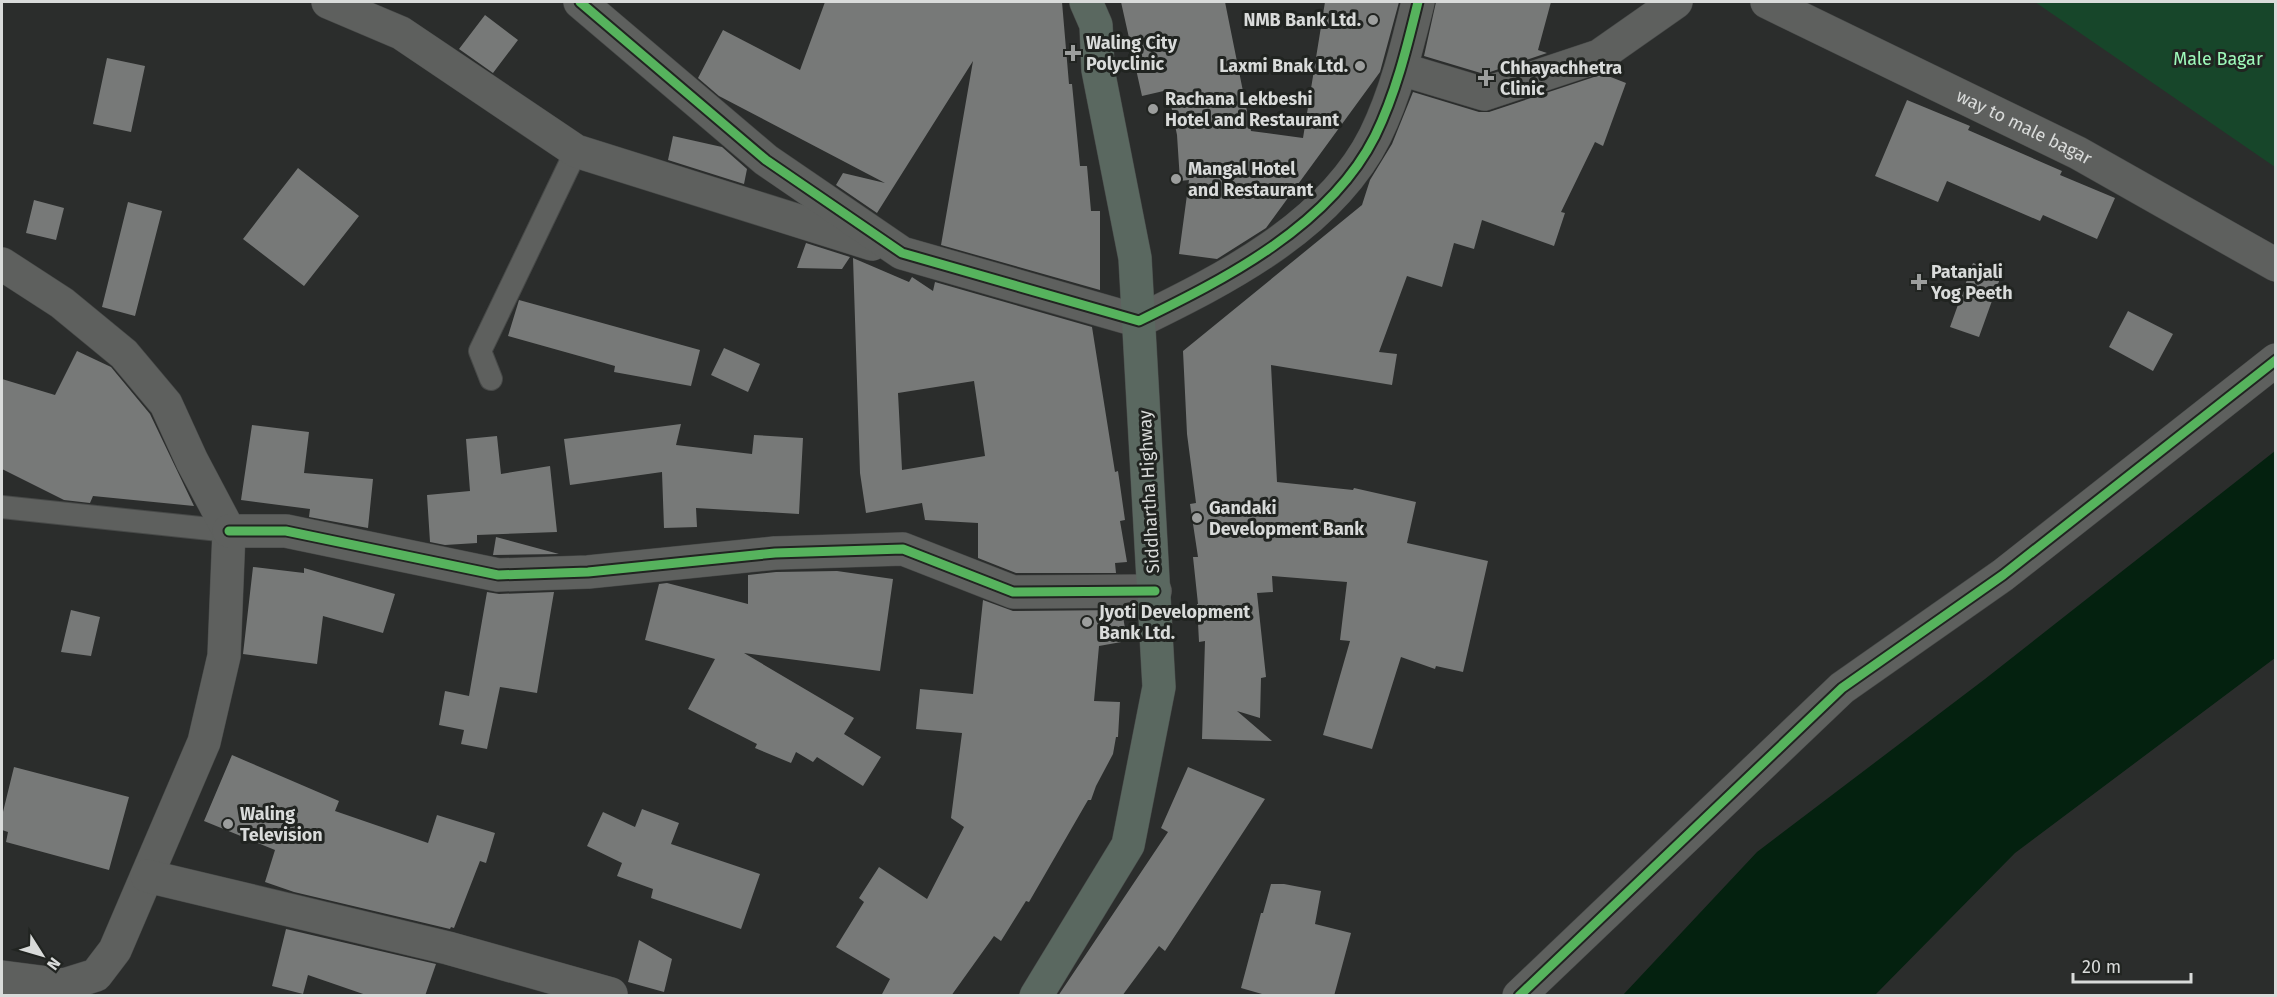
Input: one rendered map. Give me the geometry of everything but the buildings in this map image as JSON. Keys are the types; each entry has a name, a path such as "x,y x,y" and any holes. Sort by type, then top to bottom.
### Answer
{"highway":[{"name":"Siddhartha Highway","path":"1036,996 1128,845 1159,687 1135,258 1098,70 1096,25 1086,2"}],"street":[{"path":"328,2 401,33 576,151 902,253 1139,321 1203,290 1276,244 1312,217 1359,162 1375,135 1401,69 1418,2"},
{"path":"580,2 766,160 902,253"},
{"path":"1401,69 1484,94 1599,56 1676,2"},
{"name":"way to male bagar","path":"1767,2 2078,153 2276,265"},
{"path":"2,264 62,303 124,354 166,404 192,461 229,531 224,656 207,731 115,950 96,975 64,985 2,977"},
{"path":"1519,996 1842,688 2003,575 2276,360"},
{"path":"229,531 286,531 498,575 588,573 775,554 903,549 1013,592 1155,591"},
{"path":"147,876 448,948 611,994"}],"lane":[{"path":"491,379 480,351 576,151"},
{"path":"2,507 229,531"}],"green space":[{"name":"Male Bagar","path":"2035,2 2275,2 2275,167"}],"shaded area":[{"path":"2275,451 2275,658 2015,853 1875,995 1623,995 1757,852 1985,679"}],"cycle path":[{"path":"580,2 766,160 902,253 1139,321 1240,268 1303,223 1331,197 1355,168 1375,136 1400,70 1418,2"},
{"path":"1519,996 1842,688 2003,575 2276,360"},
{"path":"229,531 286,531 498,575 588,572 775,553 903,549 1013,592 1155,591"}],"place":[{"name":"NMB Bank Ltd.","path":"1373,20"},
{"name":"Waling City Polyclinic","path":"1073,53"},
{"name":"Laxmi Bnak Ltd.","path":"1360,66"},
{"name":"Chhayachhetra Clinic","path":"1486,78"},
{"name":"Rachana Lekbeshi Hotel and Restaurant","path":"1153,109"},
{"name":"Mangal Hotel and Restaurant","path":"1176,179"},
{"name":"Patanjali Yog Peeth","path":"1919,282"},
{"name":"Gandaki Development Bank","path":"1197,518"},
{"name":"Jyoti Development Bank Ltd.","path":"1087,622"},
{"name":"Waling Television","path":"228,824"}]}
